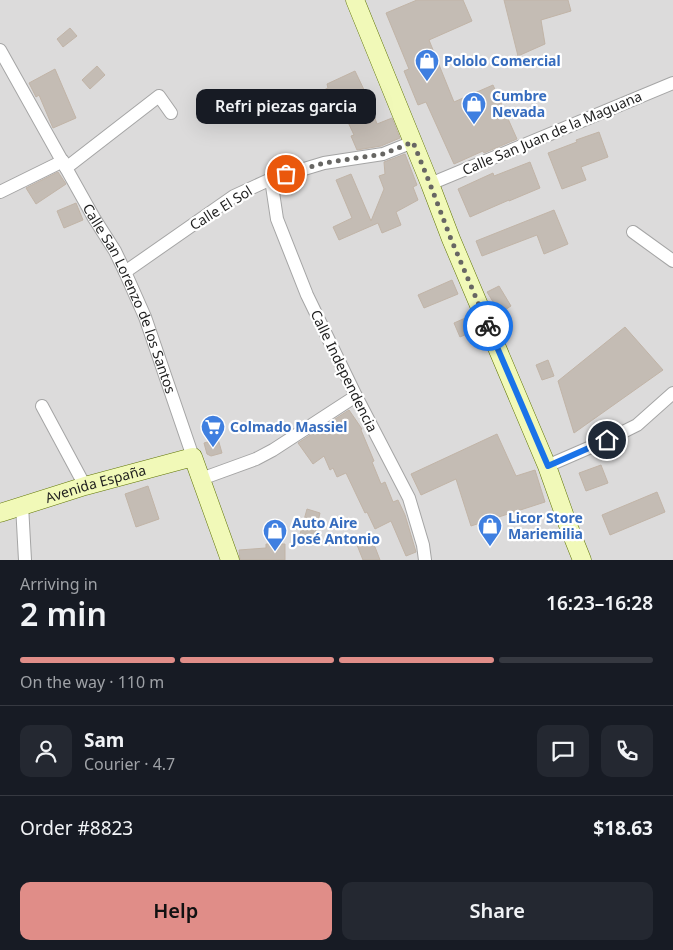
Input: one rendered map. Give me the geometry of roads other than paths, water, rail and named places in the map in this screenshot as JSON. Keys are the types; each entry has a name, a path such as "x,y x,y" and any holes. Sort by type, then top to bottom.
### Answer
{"main road":[{"path":"355,0 451,239 548,466 582,560"},
{"name":"Calle San Lorenzo de los Santos","path":"193,457 230,560"},
{"name":"Avenida España","path":"0,513 85,486 193,457"}],"street":[{"name":"Calle San Lorenzo de los Santos","path":"0,50 125,272 145,317 193,457"},
{"name":"Calle San Juan de la Maguana","path":"430,184 673,83"},
{"path":"0,192 64,165 159,96 171,113"},
{"name":"Calle El Sol","path":"125,272 234,196 271,179 324,163 383,154 413,142"},
{"name":"Calle Independencia","path":"271,179 278,219 307,295 356,396 409,498 423,544 425,560"},
{"path":"632,232 673,261"},
{"path":"548,466 637,425 673,393"},
{"path":"201,479 256,459 273,450 356,396"},
{"path":"42,406 85,486"},
{"path":"22,505 25,560"}],"place":[{"name":"Pololo Comercial","path":"427,82"},
{"name":"Cumbre Nevada","path":"474,125"},
{"name":"Refri piezas garcia","path":"286,174"},
{"name":"Colmado Massiel","path":"213,448"},
{"name":"Licor Store Mariemilia","path":"490,547"},
{"name":"Auto Aire José Antonio","path":"275,552"}]}
